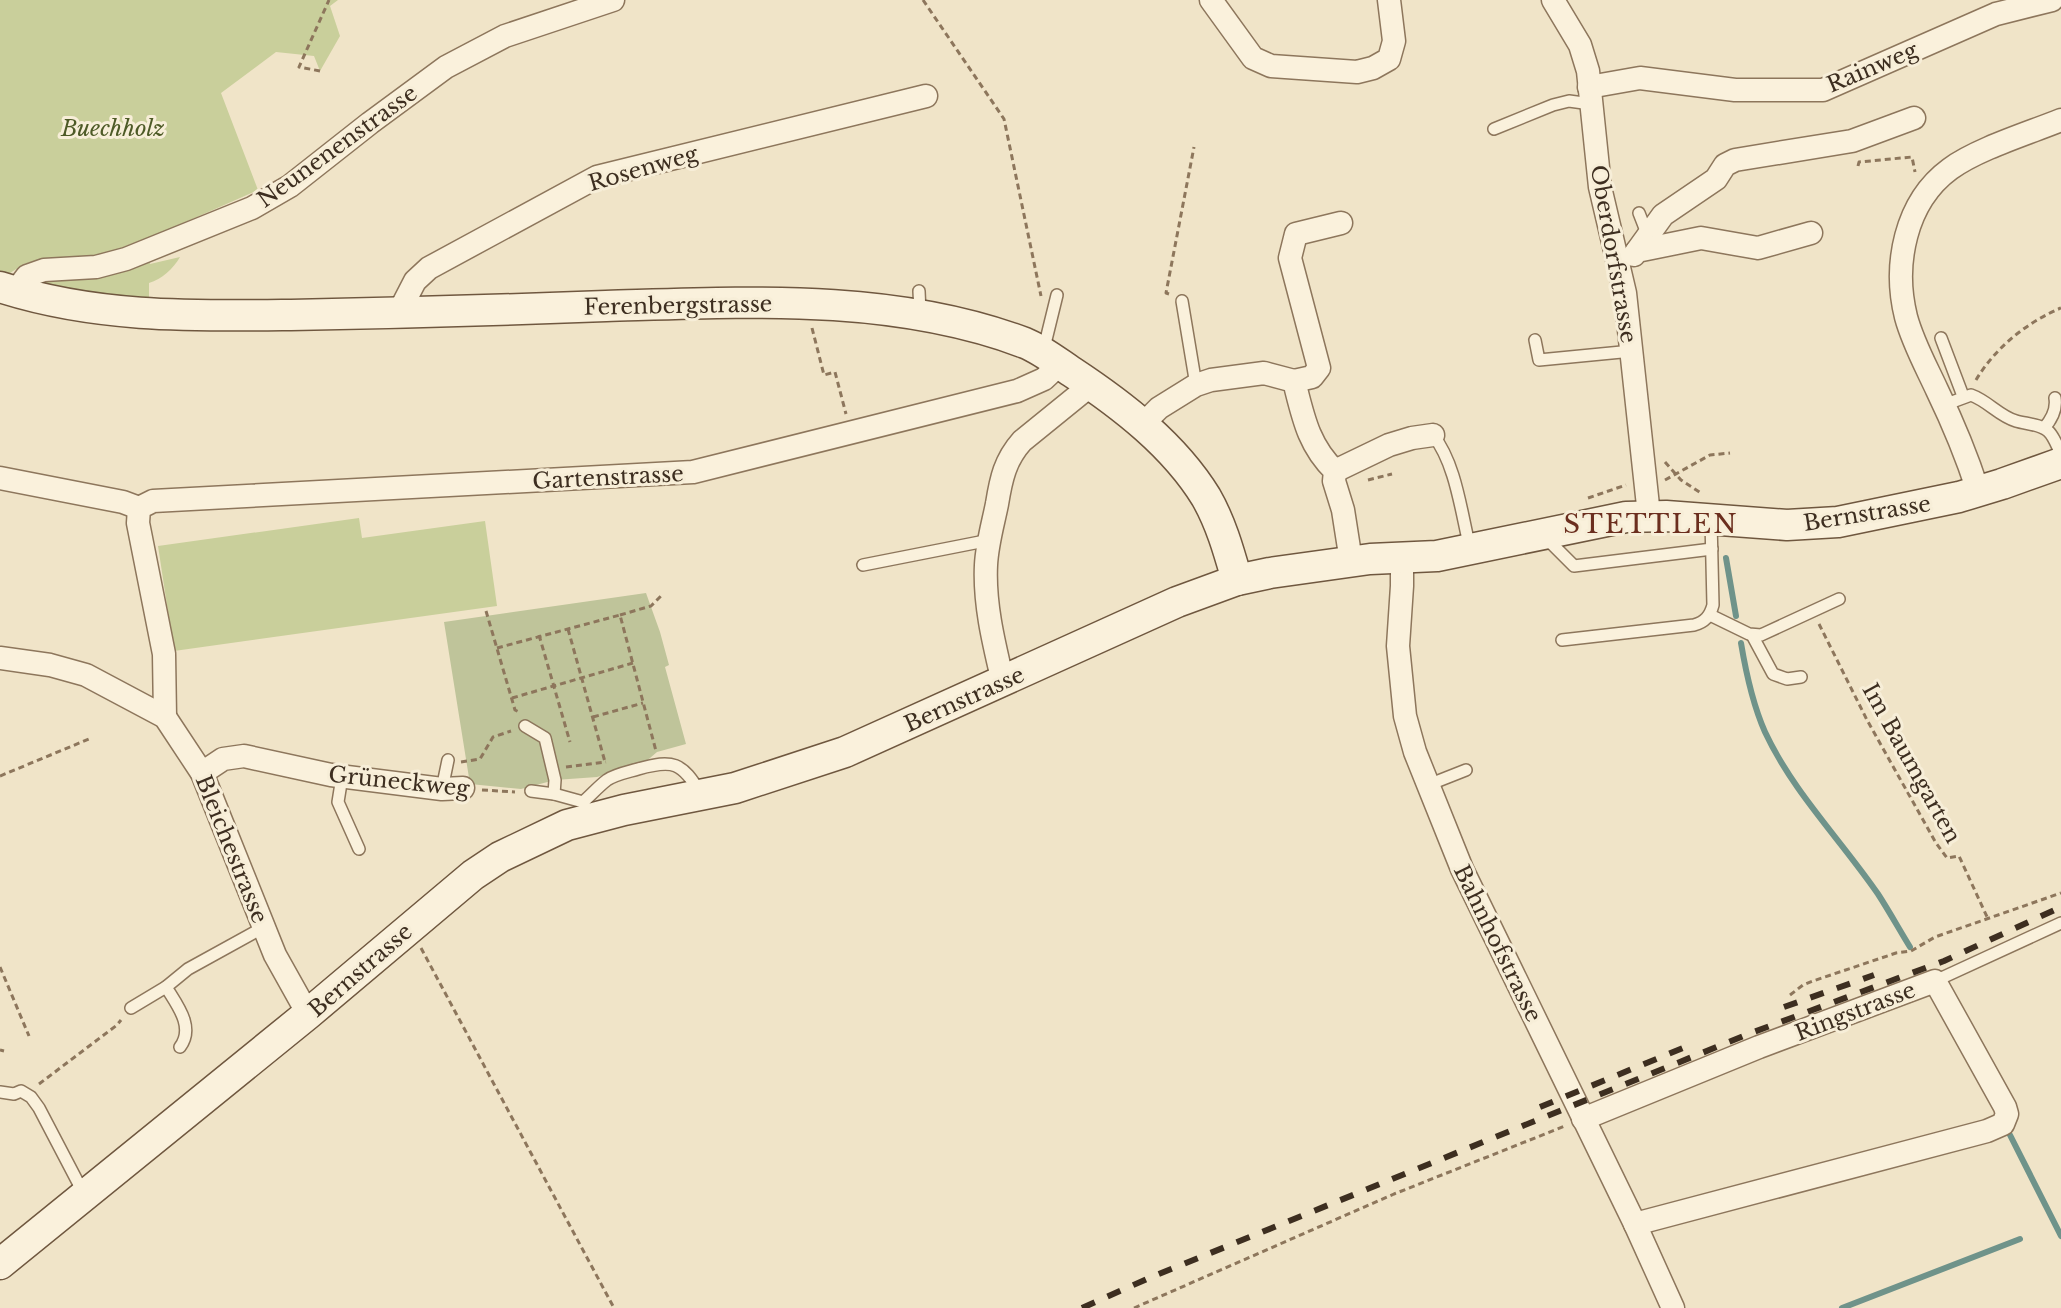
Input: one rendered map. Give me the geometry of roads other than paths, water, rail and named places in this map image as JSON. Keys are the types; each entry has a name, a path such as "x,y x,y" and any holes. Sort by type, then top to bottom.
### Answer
{"main road":[{"name":"Ferenbergstrasse","path":"7,289 87,308 148,315 237,316 715,303 920,304 960,324 1031,345 1091,385 1142,425 1178,459 1203,493 1223,534 1237,580"},
{"name":"Bernstrasse","path":"0,1264 308,1014 449,893 493,862 548,834 586,810 702,794 748,784 845,752 1177,602 1237,580 1351,561 1437,556 1600,521 1649,515 1772,525 1825,523 1891,512 1978,491 2061,463"}],"street":[{"name":"Neunenenstrasse","path":"7,289 27,276 44,270 96,267 126,259 252,208 290,186 446,67 505,36 613,0"},
{"path":"1211,0 1253,58 1271,66 1357,72 1389,59 1394,41 1389,0"},
{"name":"Oberdorfstrasse","path":"1553,0 1580,45 1588,71 1600,187 1620,273 1632,351 1649,515"},
{"name":"Rainweg","path":"1590,96 1640,78 1735,90 1823,90 1996,14 2052,0"},
{"name":"Rosenweg","path":"399,312 415,281 429,268 597,177 926,96"},
{"path":"1620,273 1663,215 1716,179 1725,165 1735,160 1852,141 1914,118"},
{"path":"1978,491 1969,462 1959,399 1915,342 1906,318 1900,267 1905,239 1919,202 1950,169 1980,153 2061,120"},
{"path":"1142,425 1159,408 1196,385 1211,380 1264,373 1294,381 1312,377 1319,368 1290,258 1296,234 1341,223"},
{"path":"1642,244 1701,238 1758,248 1811,233"},
{"name":"Gartenstrasse","path":"0,478 123,502 139,508 153,501 693,472 1017,391 1044,379 1052,358"},
{"path":"1294,381 1306,428 1322,458 1335,471"},
{"path":"1003,682 993,636 986,568 1003,471 1013,451 1091,385"},
{"path":"1335,471 1389,445 1433,435"},
{"path":"1335,471 1334,481 1343,510 1351,561"},
{"path":"139,508 140,539 164,654 165,717"},
{"name":"Bahnhofstrasse","path":"1402,557 1398,646 1405,716 1415,752 1462,869 1673,1308"},
{"name":"Bleichestrasse","path":"0,658 50,665 86,675 165,717 202,773 275,955 308,1014"},
{"name":"Grüneckweg","path":"202,773 223,759 244,756 342,777 452,788"},
{"name":"Ringstrasse","path":"1583,1119 1759,1047 1935,981 2005,1107 2007,1114 2003,1124 1987,1131 1635,1224"}],"lane":[{"path":"1494,129 1553,105 1590,96"},
{"path":"1639,213 1642,244"},
{"path":"1052,358 1057,295"},
{"path":"1182,301 1196,385"},
{"path":"1941,338 1959,399 1983,400 2014,421 2044,428 2061,454"},
{"path":"1535,340 1539,360 1632,351"},
{"path":"2044,428 2056,406 2055,398"},
{"path":"1433,435 1450,467 1470,549"},
{"path":"1542,534 1574,566 1710,521 1713,599 1710,615 1704,621 1694,625 1562,640"},
{"path":"863,565 990,540"},
{"path":"1710,615 1752,635 1766,633 1839,599"},
{"path":"1752,635 1773,674 1787,679 1801,677"},
{"path":"525,726 545,738 555,780 554,794"},
{"path":"448,763 452,788"},
{"path":"531,791 554,794 586,810 611,778 660,763 672,764 684,771 702,794"},
{"path":"1427,785 1466,770"},
{"path":"342,777 338,802 359,849"},
{"path":"1935,981 2061,923"},
{"path":"131,1008 166,987 188,969 264,927"},
{"path":"166,987 185,1022 187,1032 180,1047"},
{"path":"0,1092 14,1094 21,1091 39,1108 84,1195"}],"waterway":[{"path":"1726,558 1736,616"},
{"path":"1741,643 1757,711 1776,754 1878,894 1910,947"},
{"path":"2010,1135 2061,1236"},
{"path":"1842,1308 2020,1239"}],"railway":[{"path":"1082,1308 1751,1033 1944,961 2061,907"},
{"path":"1784,1007 1874,975"},
{"path":"1540,1107 1695,1043"}],"district":[{"name":"STETTLEN","path":"1651,524"}],"park label":[{"name":"Buechholz","path":"113,128"}]}
